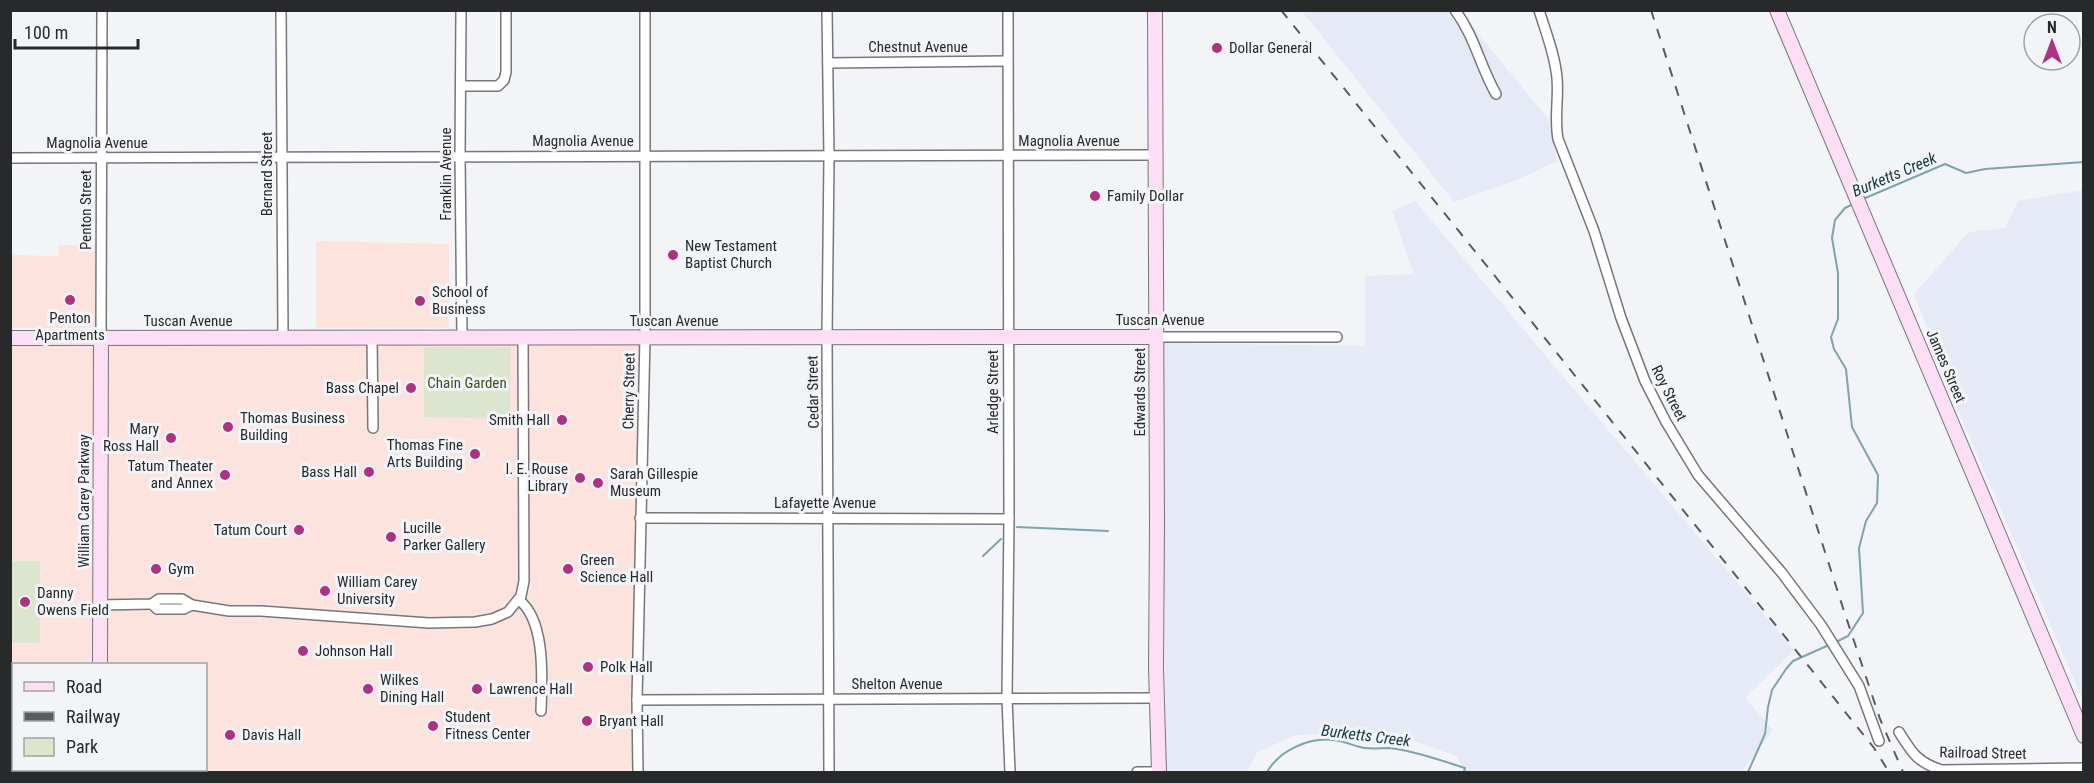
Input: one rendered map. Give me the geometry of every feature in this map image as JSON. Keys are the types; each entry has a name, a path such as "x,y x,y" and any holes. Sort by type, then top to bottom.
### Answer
{"main road":[{"name":"Edwards Street","path":"1155,10 1156,698 1159,772"},
{"name":"James Street","path":"1776,10 2084,735"},
{"name":"William Carey Parkway","path":"100,663 101,337"},
{"name":"Tuscan Avenue","path":"10,338 1156,337"}],"street":[{"name":"Penton Street","path":"101,337 102,10"},
{"name":"Bernard Street","path":"281,10 283,337"},
{"name":"Franklin Avenue","path":"461,10 462,338"},
{"path":"462,86 498,86 504,80 506,10"},
{"name":"Cherry Street","path":"638,772 637,700 645,337 645,10"},
{"name":"Cedar Street","path":"827,10 829,772"},
{"name":"Arledge Street","path":"1008,10 1007,699 1010,772"},
{"path":"1455,10 1472,36 1489,82 1496,94"},
{"name":"Roy Street","path":"1539,10 1557,75 1556,129 1558,139 1594,231 1621,318 1645,381 1666,422 1698,475 1782,573 1821,625 1863,694 1879,741"},
{"name":"Chestnut Avenue","path":"828,63 1007,61"},
{"name":"Magnolia Avenue","path":"10,158 644,156 829,158 1156,155"},
{"path":"372,337 373,428"},
{"path":"99,605 152,603 159,599 182,599 192,605 229,611 261,611 429,623 492,619 508,612 519,600 524,582 523,337"},
{"name":"Tuscan Avenue","path":"1156,337 1337,337"},
{"name":"Lafayette Avenue","path":"640,518 1009,519"},
{"path":"519,600 525,604 530,614 540,647 541,711"},
{"name":"Shelton Avenue","path":"637,700 1156,698"},
{"name":"Railroad Street","path":"1899,732 1912,753 1921,762 1942,770 2084,768"},
{"path":"1137,772 1159,772"}],"shaded area":[{"path":"1302,11 1460,11 1548,119 1557,161 1520,179 1454,202"},
{"path":"2084,190 2083,700 1961,417 1914,294 1969,232 2005,228 2018,201"},
{"path":"1415,201 1794,650 1745,698 1773,730 1742,772 1465,772 1456,756 1391,733 1297,735 1257,752 1247,772 1166,772 1162,343 1365,346 1365,276 1414,274 1392,211"},
{"path":"316,241 449,244 449,328 316,328"},
{"path":"59,245 96,245 95,328 11,328 11,255 58,256"},
{"name":"William Carey University","path":"645,337 638,772 11,772 10,338"}],"green space":[{"name":"Chain Garden","path":"424,347 511,347 510,419 424,417"},
{"name":"Danny Owens Field","path":"11,561 40,561 40,643 11,643"}],"waterway":[{"name":"Burketts Creek","path":"1863,199 1945,164 1966,173 1985,169 2084,162"},
{"name":"Burketts Creek","path":"1834,643 1848,636 1863,613 1859,548 1866,521 1877,503 1878,475 1852,427 1846,369 1834,349 1831,337 1838,319 1838,273 1832,238 1835,220 1845,208 1853,204"},
{"path":"1017,527 1108,531"},
{"path":"983,556 1001,539"},
{"name":"Burketts Creek","path":"1748,772 1765,734 1772,690 1793,661 1829,645"},
{"name":"Burketts Creek","path":"1267,772 1287,751 1305,743 1324,740 1365,748 1408,751 1465,768 1464,772"}],"railway":[{"path":"1281,10 1874,748 1889,772"},
{"path":"1651,10 1843,608 1880,719 1903,772"}],"place":[{"name":"Dollar General","path":"1217,48"},
{"name":"Family Dollar","path":"1095,196"},
{"name":"New Testament Baptist Church","path":"673,255"},
{"name":"Penton Apartments","path":"70,300"},
{"name":"School of Business","path":"420,301"},
{"name":"Bass Chapel","path":"411,388"},
{"name":"Smith Hall","path":"562,420"},
{"name":"Thomas Business Building","path":"228,427"},
{"name":"Mary Ross Hall","path":"171,438"},
{"name":"Thomas Fine Arts Building","path":"475,454"},
{"name":"Bass Hall","path":"369,472"},
{"name":"Tatum Theater and Annex","path":"225,475"},
{"name":"I. E. Rouse Library","path":"580,478"},
{"name":"Sarah Gillespie Museum","path":"598,483"},
{"name":"Tatum Court","path":"299,530"},
{"name":"Lucille Parker Gallery","path":"391,537"},
{"name":"Gym","path":"156,569"},
{"name":"Green Science Hall","path":"568,569"},
{"name":"William Carey University","path":"325,591"},
{"name":"Danny Owens Field","path":"25,602"},
{"name":"Johnson Hall","path":"303,651"},
{"name":"Polk Hall","path":"588,667"},
{"name":"Wilkes Dining Hall","path":"368,689"},
{"name":"Lawrence Hall","path":"477,689"},
{"name":"Bryant Hall","path":"587,721"},
{"name":"Student Fitness Center","path":"433,726"},
{"name":"Davis Hall","path":"230,735"}]}
